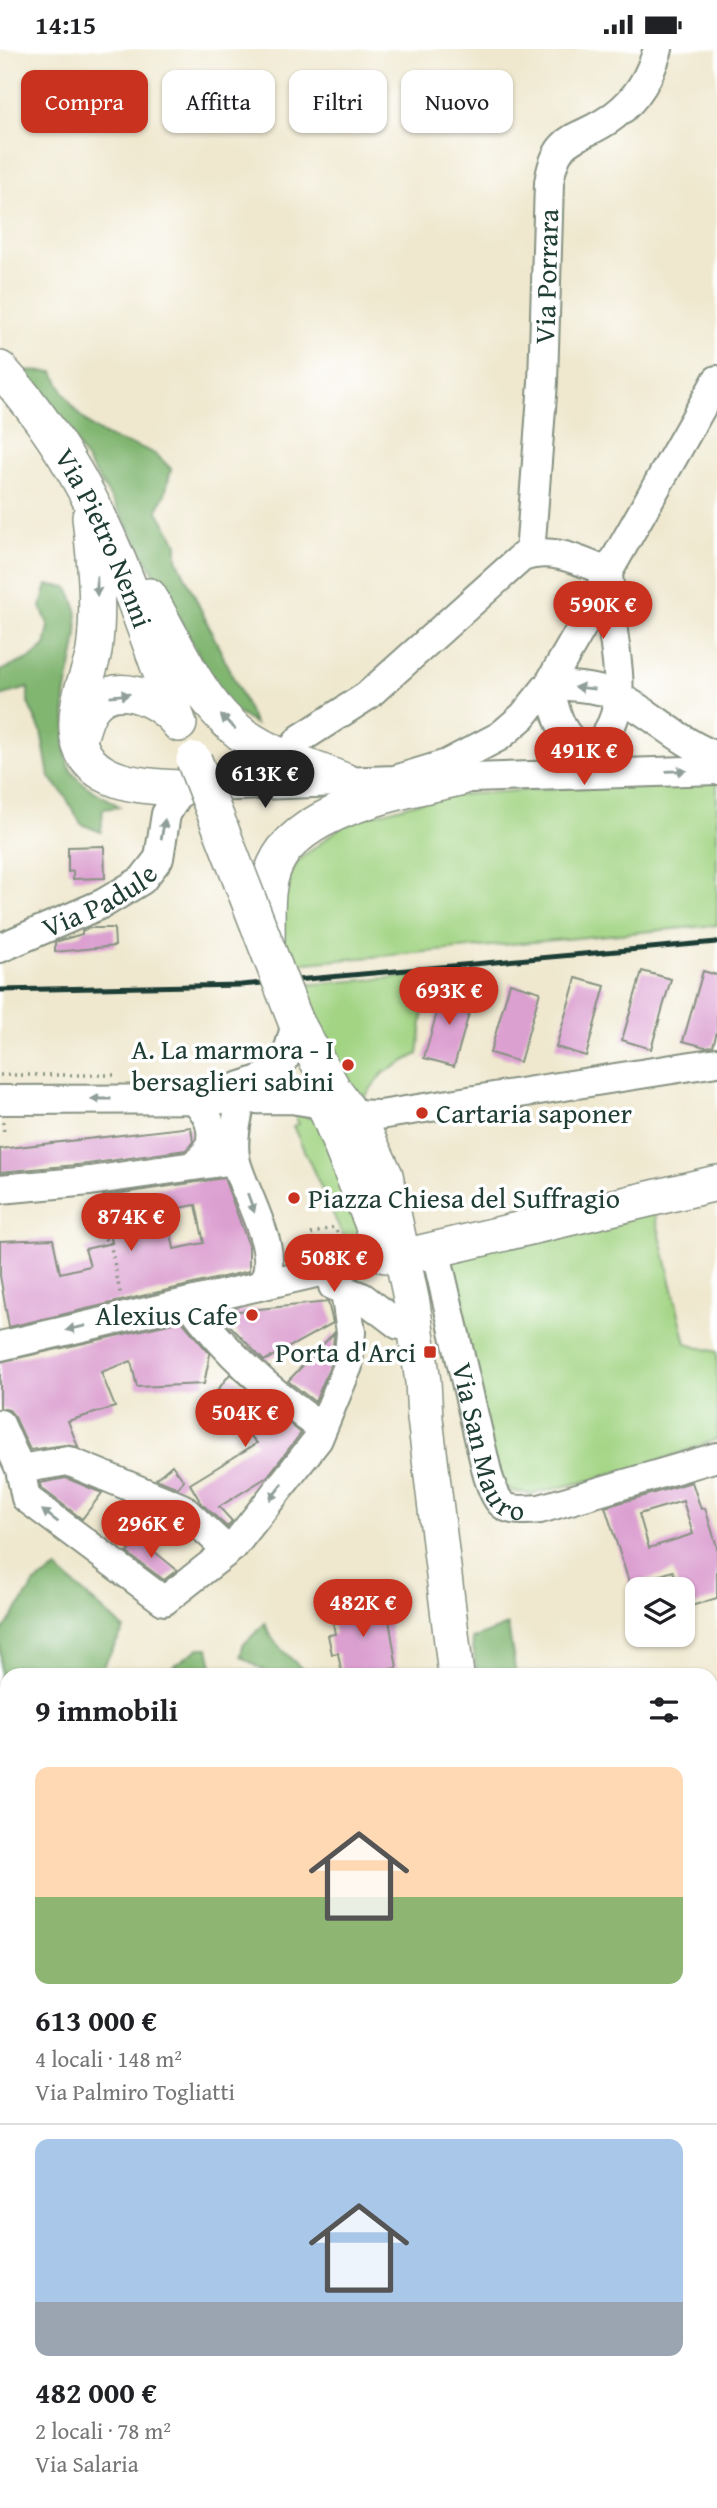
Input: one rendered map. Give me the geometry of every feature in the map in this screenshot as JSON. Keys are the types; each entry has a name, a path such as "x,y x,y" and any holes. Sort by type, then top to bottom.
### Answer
{"main road":[{"name":"Via Pietro Nenni","path":"0,369 34,408 88,494 117,550 178,721"},
{"path":"88,494 96,567 97,613 93,655 79,701 76,723 79,740 90,764 113,780 188,774"},
{"path":"117,550 138,579 218,712 233,728 286,757 347,782"},
{"path":"79,740 90,710 113,694 128,692 144,697 160,704 178,721 188,774 267,945 296,1022 337,1113 391,1264 424,1382 425,1417 455,1668"},
{"path":"267,945 268,886 276,863 292,841 311,826 344,811 394,793 460,778"},
{"path":"296,1022 333,1089 337,1113 385,1175 391,1200 391,1264 399,1325 425,1417"},
{"path":"391,1264 717,1183"}],"street":[{"name":"Via Porrara","path":"530,554 543,382 552,159 569,140 614,117 636,97 651,72 659,49"},
{"path":"395,781 447,764 500,736 523,716 549,684 582,627 608,572 717,380"},
{"path":"286,757 300,739 367,696 522,557 550,552 608,572"},
{"path":"552,775 589,754 603,740 614,719 619,697 620,671 608,572"},
{"path":"549,684 589,687 619,697 690,743 717,755"},
{"path":"549,684 564,734 589,754 635,772"},
{"path":"188,774 347,782 717,770"},
{"name":"Via Padule","path":"0,948 104,903 142,880 159,858 166,814 188,774"},
{"path":"199,1098 261,1079 280,1069 289,1054 296,1022"},
{"path":"0,1100 242,1098 337,1113 379,1132 402,1110 717,1062"},
{"path":"195,1165 207,1154 211,1127 199,1098"},
{"path":"242,1098 236,1121 235,1160 268,1247 268,1271 261,1284"},
{"path":"0,1189 90,1181 235,1160"},
{"path":"268,1247 307,1274"},
{"path":"0,1346 307,1274 391,1264"},
{"path":"391,1264 362,1297 399,1325"},
{"path":"0,1424 20,1469 26,1498 164,1601 227,1550 318,1439 348,1366 351,1332 391,1264"},
{"name":"Via San Mauro","path":"391,1264 488,1476 495,1498 504,1507 516,1511 540,1509 717,1457"},
{"path":"189,1302 208,1329 235,1358 278,1397 323,1428"},
{"path":"20,1469 68,1461 182,1508 227,1550"}],"path":[{"path":"0,1075 118,1075"},
{"path":"90,1181 94,1231 110,1242 124,1316"}],"green space":[{"path":"25,371 54,372 62,390 80,416 96,430 114,440 146,449 171,469 165,494 157,510 177,543 177,559 255,724 227,706 123,517 50,403 35,390"},
{"path":"47,585 67,587 77,613 76,641 65,697 67,761 82,783 120,807 103,809 101,832 81,824 65,796 49,776 41,731 28,703 28,688 0,696 0,671 31,658 45,646 49,627 41,607"},
{"path":"717,782 717,925 285,965 281,936 285,887 298,861 347,822 442,796 615,784"},
{"path":"428,975 418,1054 383,1073 362,1100 332,1075 302,985"},
{"path":"293,1113 317,1119 364,1244 350,1251 293,1126 299,1124"},
{"path":"654,1210 686,1344 717,1352 717,1439 631,1471 531,1494 511,1491 496,1478 444,1254"},
{"path":"57,1569 124,1629 102,1668 0,1668 0,1635 35,1583"},
{"path":"265,1623 278,1645 301,1668 259,1668 241,1656 243,1645"},
{"path":"508,1625 515,1668 476,1668 472,1639"},
{"path":"199,1648 208,1648 213,1668 172,1667"}],"building":[{"path":"104,846 105,878 73,879 73,871 68,872 68,847"},
{"path":"88,928 114,928 115,946 55,952 55,942 82,934 82,931"},
{"path":"642,971 671,979 651,1049 622,1040"},
{"path":"703,971 717,975 717,1032 713,1046 705,1047 683,1041"},
{"path":"576,978 605,986 586,1056 556,1047"},
{"path":"510,983 540,992 520,1062 490,1053"},
{"path":"444,988 474,996 454,1066 424,1058"},
{"path":"191,1127 193,1142 186,1150 88,1164 0,1172 0,1149"},
{"path":"224,1178 249,1246 249,1271 9,1327 0,1276 0,1241 53,1239 60,1273 90,1266 85,1249 112,1243 103,1196","holes":["196,1205 204,1243 174,1249 167,1210"]},
{"path":"328,1302 333,1323 264,1361 218,1313"},
{"path":"182,1321 210,1354 204,1384 137,1387 131,1361 101,1372 115,1407 68,1421 78,1447 65,1445 30,1450 15,1417 9,1410 0,1408 0,1362"},
{"path":"334,1333 332,1362 315,1402 288,1381"},
{"path":"230,1374 301,1433 267,1477 219,1507 232,1521 227,1527 201,1503 190,1484 257,1443 214,1395"},
{"path":"172,1465 184,1481 178,1488 156,1479"},
{"path":"66,1478 102,1493 82,1519 41,1488 40,1483"},
{"path":"692,1482 701,1509 705,1508 717,1547 717,1598 695,1605 695,1577 675,1577 673,1571 655,1577 627,1577 605,1507","holes":["683,1501 693,1534 649,1548 639,1514"]},
{"path":"139,1539 177,1570 164,1580 127,1553"},
{"path":"386,1601 397,1668 341,1668 338,1653 332,1654 328,1635 335,1634 331,1610"}],"railway":[{"path":"0,990 241,985 717,942"}],"place":[{"name":"A. La marmora - I bersaglieri sabini","path":"348,1065"},
{"name":"Cartaria saponer","path":"422,1113"},
{"name":"Piazza Chiesa del Suffragio","path":"294,1198"},
{"name":"Alexius Cafe","path":"252,1315"},
{"name":"Porta d'Arci","path":"430,1352"}]}
